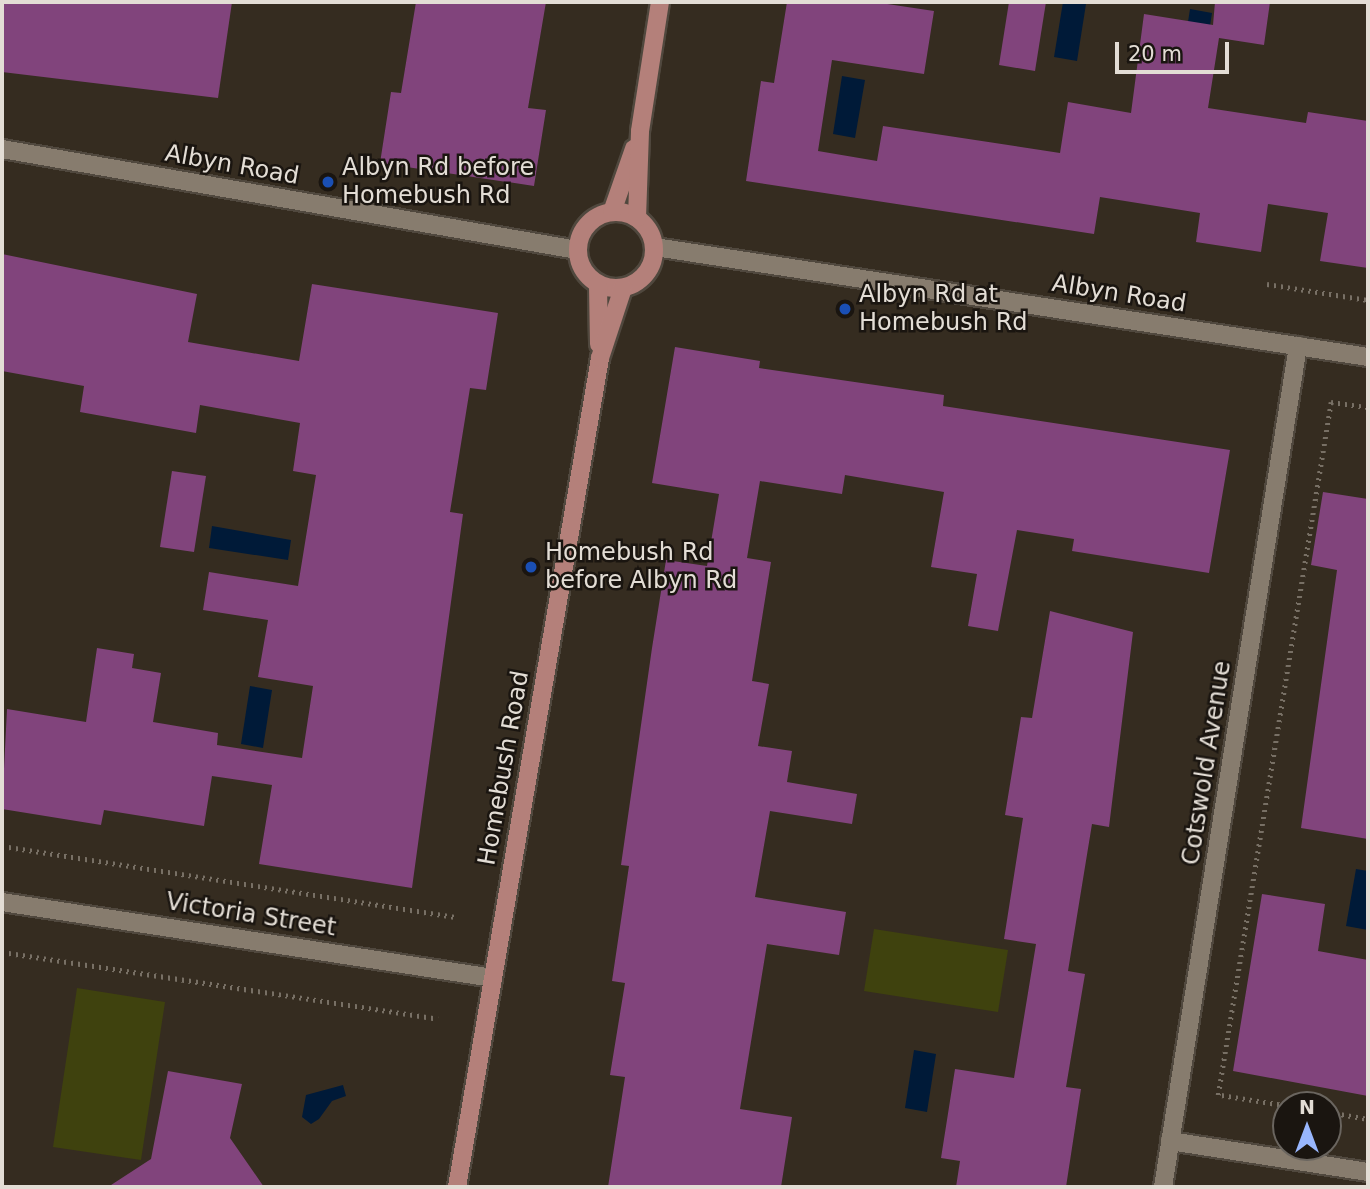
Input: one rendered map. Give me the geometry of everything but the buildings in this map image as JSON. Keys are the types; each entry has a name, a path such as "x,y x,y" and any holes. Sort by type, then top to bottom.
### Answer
{"main road":[{"path":"640,131 612,212 585,227 577,250 581,267 598,285 623,288 646,274 655,247 638,218 640,131 660,2"},
{"path":"612,212 638,218"},
{"name":"Homebush Road","path":"598,285 600,358"},
{"name":"Homebush Road","path":"457,1187 600,358 623,288"}],"street":[{"name":"Albyn Road","path":"2,149 577,250"},
{"name":"Albyn Road","path":"655,247 1368,357"},
{"name":"Cotswold Avenue","path":"1163,1187 1297,346"},
{"name":"Victoria Street","path":"2,902 492,978"},
{"path":"1170,1141 1368,1172"}],"path":[{"path":"1268,284 1368,300"},
{"path":"1272,1104 1218,1095 1331,402 1368,407"},
{"path":"2,846 454,917"},
{"path":"2,952 438,1019"},
{"path":"1342,1114 1368,1119"}],"shaded area":[{"path":"874,929 1008,950 998,1012 864,991"},
{"path":"77,988 165,1002 141,1160 53,1147"}],"water":[{"path":"1063,2 1086,4 1077,61 1054,57"},
{"path":"1190,9 1212,13 1203,71 1181,67"},
{"path":"842,76 865,80 855,138 833,134"},
{"path":"212,526 291,540 288,560 209,548"},
{"path":"250,686 272,690 263,748 241,744"},
{"path":"1356,869 1368,871 1368,930 1346,926"},
{"path":"914,1050 936,1054 927,1112 905,1108"},
{"path":"343,1085 346,1096 332,1101 319,1119 311,1124 302,1117 306,1095"}],"place":[{"name":"Albyn Rd before Homebush Rd","path":"328,182"},
{"name":"Albyn Rd at Homebush Rd","path":"845,309"},
{"name":"Homebush Rd before Albyn Rd","path":"531,567"}]}
